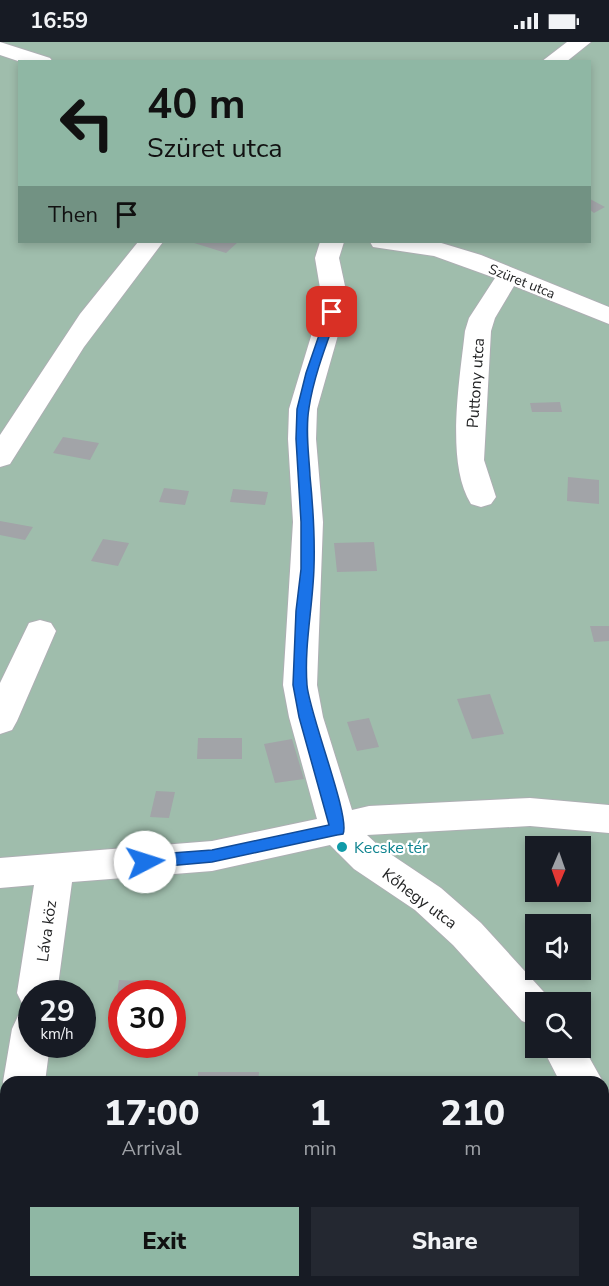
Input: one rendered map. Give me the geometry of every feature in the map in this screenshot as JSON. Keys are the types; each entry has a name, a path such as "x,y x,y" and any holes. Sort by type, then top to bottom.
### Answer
{"street":[{"path":"554,60 581,42"},
{"path":"0,48 37,60"},
{"path":"0,458 58,363 129,267 150,243"},
{"path":"332,243 327,258 335,300 303,409 302,439 308,522 300,685 306,717 334,810 337,829"},
{"name":"Szüret utca","path":"396,243 424,245 472,260 609,316"},
{"name":"Puttony utca","path":"481,497 470,460 478,331 482,318 509,276"},
{"path":"0,721 40,631"},
{"path":"0,873 212,856 369,820 530,812 609,819"},
{"name":"Kőhegy utca","path":"337,829 368,858 428,900 467,934 525,994"},
{"name":"Láva köz","path":"39,980 55,870"},
{"path":"25,1076 28,1058"},
{"path":"568,1058 579,1076"}],"green space":[{"path":"0,42 609,42 609,1076 0,1076"}],"building":[{"path":"591,200 605,207 594,213 591,211"},
{"path":"194,243 237,243 226,253"},
{"path":"560,402 562,412 532,412 530,403"},
{"path":"63,437 99,443 90,460 53,453"},
{"path":"568,477 599,480 599,504 567,501"},
{"path":"164,488 189,491 185,505 159,502"},
{"path":"233,489 268,492 265,505 230,502"},
{"path":"0,521 33,527 25,540 0,535"},
{"path":"103,539 129,543 118,566 91,561"},
{"path":"374,542 377,571 337,572 334,543"},
{"path":"590,626 609,626 609,641 594,642"},
{"path":"490,694 504,734 472,739 457,699"},
{"path":"369,718 379,747 357,751 347,722"},
{"path":"198,738 242,738 242,759 197,759"},
{"path":"292,739 304,779 275,783 264,744"},
{"path":"156,791 175,792 169,818 150,817"},
{"path":"198,1072 259,1072 259,1076 198,1076"}],"place":[{"name":"Kecske tér","path":"342,847"}],"route":[{"path":"145,862 212,856 337,829 334,810 306,717 300,685 308,522 302,439 303,409 332,312"}]}
